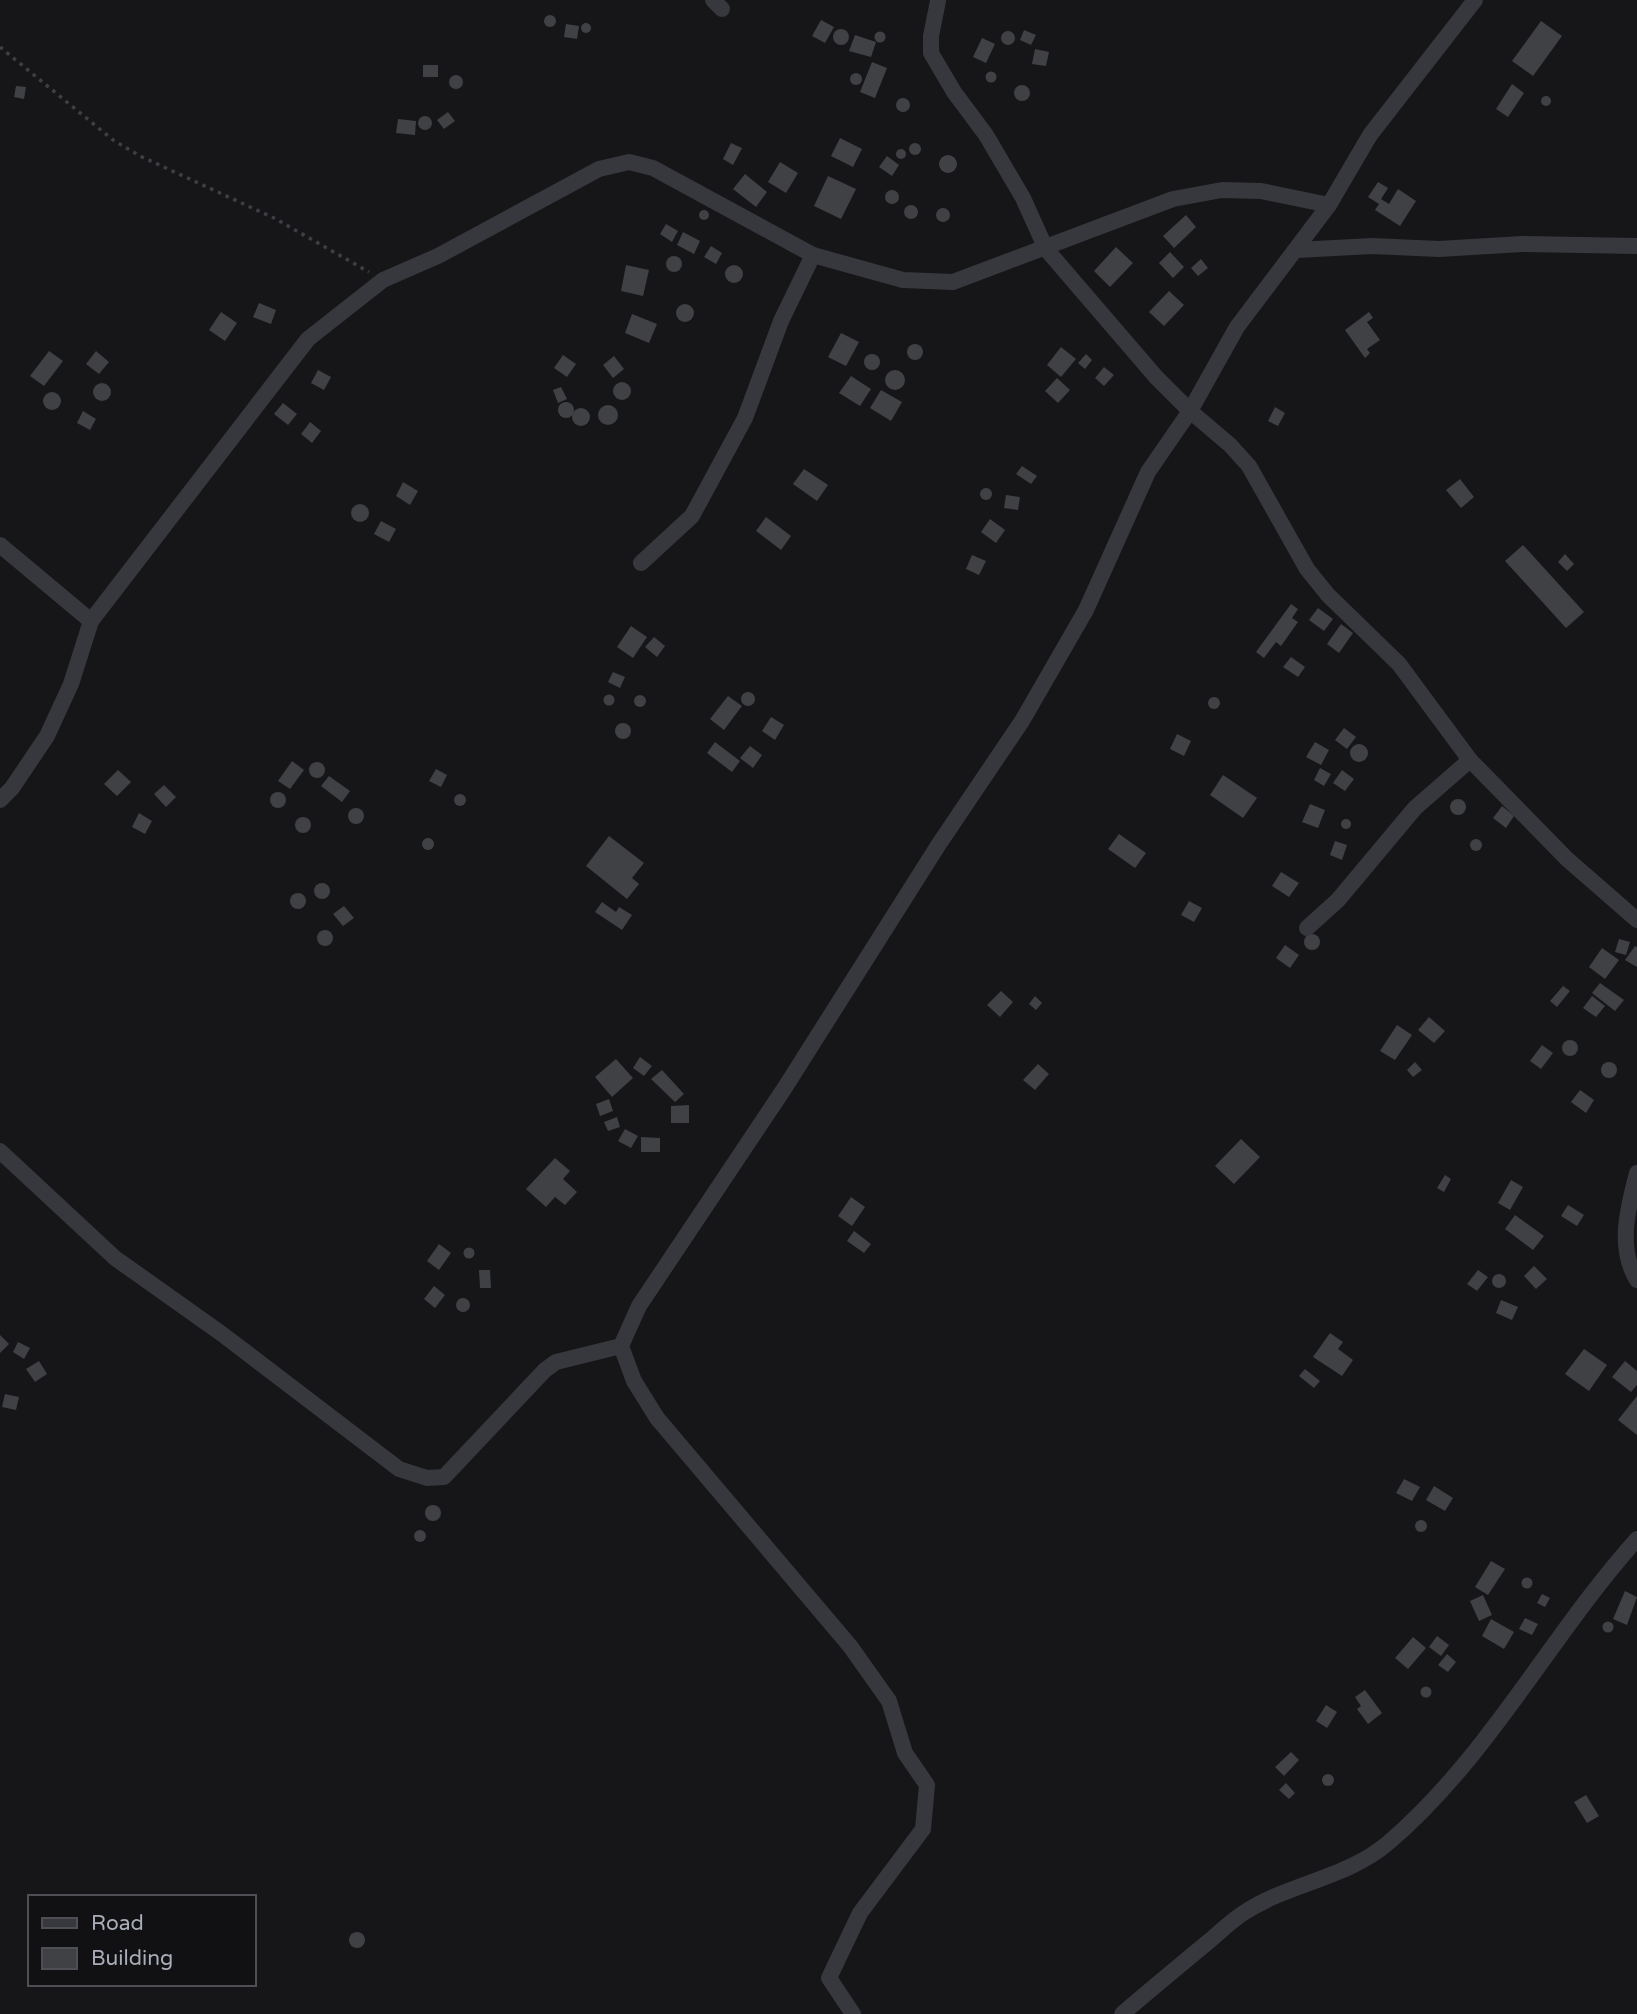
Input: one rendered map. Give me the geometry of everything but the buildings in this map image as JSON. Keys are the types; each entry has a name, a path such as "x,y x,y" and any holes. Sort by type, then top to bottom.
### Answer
{"street":[{"path":"853,2014 829,1978 860,1913 923,1829 927,1785 905,1753 889,1701 850,1646 657,1418 635,1381 621,1346 639,1306 784,1089 939,844 1022,721 1086,610 1148,472 1190,411 1237,327 1329,205 1370,135 1475,0"},
{"path":"938,1 931,36 931,53 954,92 986,135 1023,198 1046,249 1156,377 1249,466 1307,569 1328,596 1399,664 1470,760 1567,859 1637,920"},
{"path":"0,800 12,788 47,736 71,684 91,621 308,339 383,280 438,256 599,169 629,162 653,168 813,255 903,280 953,282 1173,200 1222,190 1261,191 1329,205"},
{"path":"1297,250 1373,246 1438,249 1522,244 1637,246"},
{"path":"641,564 692,516 745,418 781,321 813,255"},
{"path":"0,545 91,621"},
{"path":"1307,928 1338,900 1415,808 1470,760"},
{"path":"0,1150 115,1258 222,1334 399,1469 427,1478 444,1476 451,1470 545,1370 556,1362 621,1346"},
{"path":"1637,1173 1628,1205 1626,1241 1629,1267 1637,1280"},
{"path":"1122,2014 1245,1912 1299,1885 1336,1874 1385,1845 1419,1814 1489,1733 1603,1577 1637,1539"}],"path":[{"path":"0,47 113,140 140,156 274,218 383,280"}]}
